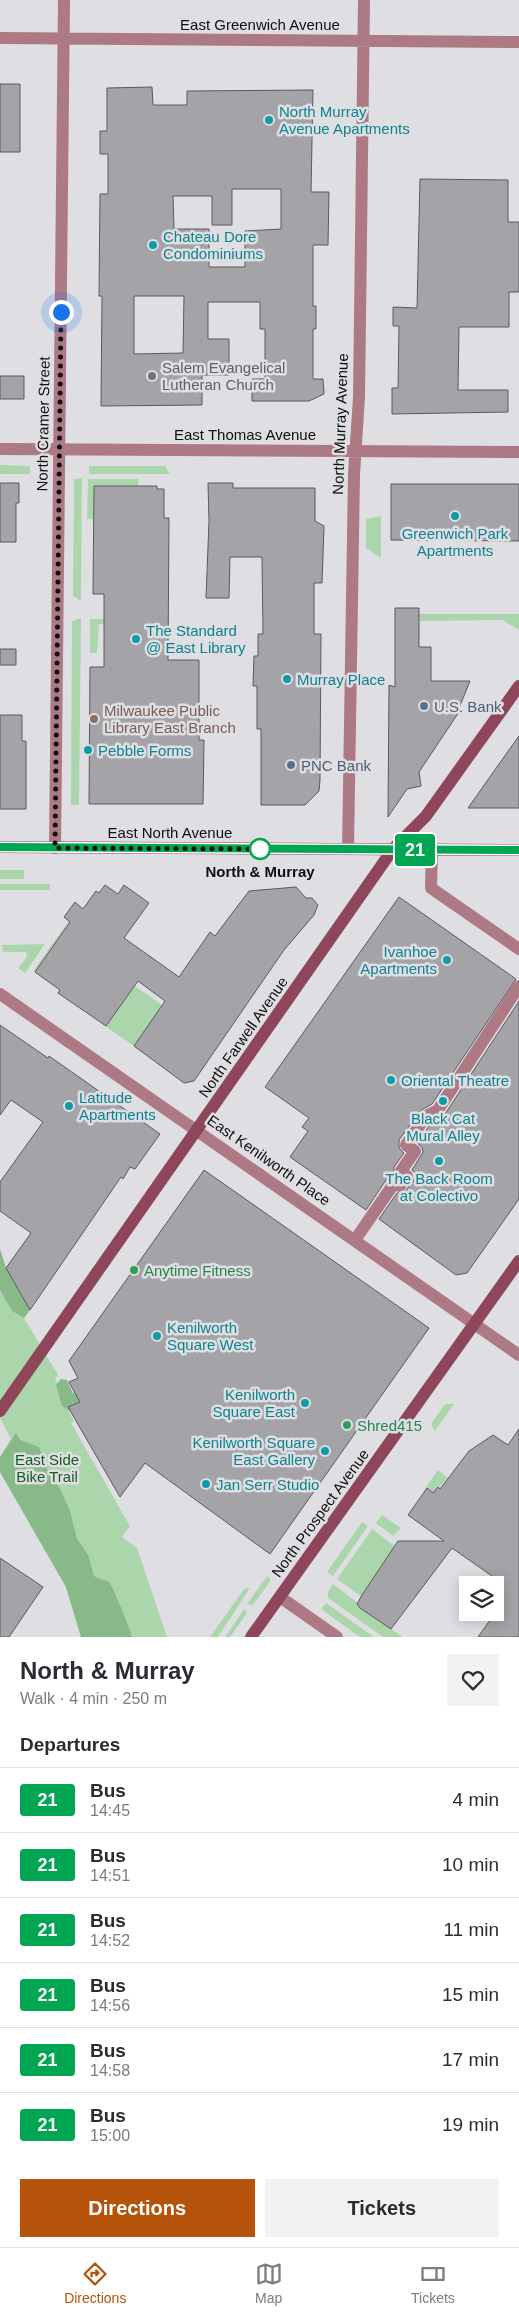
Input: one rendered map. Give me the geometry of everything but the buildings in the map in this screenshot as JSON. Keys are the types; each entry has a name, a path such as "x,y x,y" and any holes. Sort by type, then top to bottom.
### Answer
{"main road":[{"name":"North Farwell Avenue","path":"0,1411 394,850 426,816 519,686"},
{"name":"East North Avenue","path":"0,847 519,850"},
{"name":"North Prospect Avenue","path":"252,1637 519,1261"}],"street":[{"name":"North Cramer Street","path":"55,848 64,0"},
{"name":"North Murray Avenue","path":"348,849 356,451 359,397 364,0"},
{"name":"East Greenwich Avenue","path":"0,38 519,42"},
{"name":"East Thomas Avenue","path":"0,449 519,452"},
{"path":"432,850 432,888 519,949"},
{"path":"355,1240 396,1182 400,1186 415,1151 406,1145 426,1116 438,1110 519,986"},
{"name":"East Kenilworth Place","path":"0,994 519,1355"},
{"path":"280,1597 337,1637"}],"green space":[{"path":"0,465 30,466 30,474 0,474"},
{"path":"89,466 165,466 170,474 89,474"},
{"path":"82,478 81,601 73,596 74,479"},
{"path":"88,479 138,479 138,486 94,486 94,519 87,519"},
{"path":"381,516 381,558 366,548 366,519"},
{"path":"419,614 519,614 519,630 502,620 419,621"},
{"path":"81,618 79,805 71,805 72,621"},
{"path":"90,619 106,619 106,623 99,624 97,653 90,653"},
{"path":"0,870 24,870 24,879 0,879"},
{"path":"0,884 50,884 50,890 0,890"},
{"path":"69,921 35,972 33,971"},
{"path":"45,944 25,973 18,968 27,957 26,952 3,952 2,945"},
{"path":"135,986 162,1005 134,1046 105,1026"},
{"path":"0,1249 6,1268 30,1310 24,1318 12,1311 0,1290"},
{"name":"East Side Bike Trail","path":"0,1290 12,1311 24,1318 58,1375 55,1379 66,1400 63,1401 74,1421 71,1423 130,1526 122,1537 137,1548 167,1637 81,1637 66,1587 0,1472 0,1457 11,1439 0,1418"},
{"path":"61,1379 67,1380 73,1393 84,1387 89,1397 69,1407 70,1411 62,1406 56,1385"},
{"path":"445,1404 454,1404 435,1431 431,1424"},
{"path":"16,1433 20,1440 39,1447 47,1469 60,1489 70,1511 77,1539 88,1555 94,1576 109,1582 111,1585 132,1637 81,1637 66,1587 0,1472 0,1457"},
{"path":"438,1470 448,1478 433,1493 426,1487"},
{"path":"382,1515 401,1528 393,1536 376,1523"},
{"path":"362,1522 368,1526 333,1576 327,1572"},
{"path":"372,1529 396,1547 362,1597 337,1579"},
{"path":"267,1576 271,1580 253,1605 247,1604"},
{"path":"333,1584 358,1603 360,1608 403,1637 383,1637 328,1598 328,1592"},
{"path":"250,1588 218,1637 210,1637 244,1589"},
{"path":"326,1603 374,1637 360,1637 321,1609"},
{"path":"244,1609 247,1613 230,1637 225,1637"}],"bus line":[{"name":"21","path":"0,847 519,850"}],"place":[{"name":"North Murray Avenue Apartments","path":"269,120"},
{"name":"Chateau Dore Condominiums","path":"153,245"},
{"name":"Salem Evangelical Lutheran Church","path":"152,376"},
{"name":"Greenwich Park Apartments","path":"455,516"},
{"name":"The Standard @ East Library","path":"136,639"},
{"name":"Murray Place","path":"287,679"},
{"name":"U.S. Bank","path":"424,706"},
{"name":"Milwaukee Public Library East Branch","path":"94,719"},
{"name":"Pebble Forms","path":"88,750"},
{"name":"PNC Bank","path":"291,765"},
{"name":"North & Murray","path":"260,849"},
{"name":"Ivanhoe Apartments","path":"447,960"},
{"name":"Oriental Theatre","path":"391,1080"},
{"name":"Black Cat Mural Alley","path":"443,1101"},
{"name":"Latitude Apartments","path":"69,1106"},
{"name":"The Back Room at Colectivo","path":"439,1161"},
{"name":"Anytime Fitness","path":"134,1270"},
{"name":"Kenilworth Square West","path":"157,1336"},
{"name":"Kenilworth Square East","path":"305,1403"},
{"name":"Shred415","path":"347,1425"},
{"name":"Kenilworth Square East Gallery","path":"325,1451"},
{"name":"Jan Serr Studio","path":"206,1484"}],"route":[{"path":"61,312 55,848 268,849 260,849"}]}
